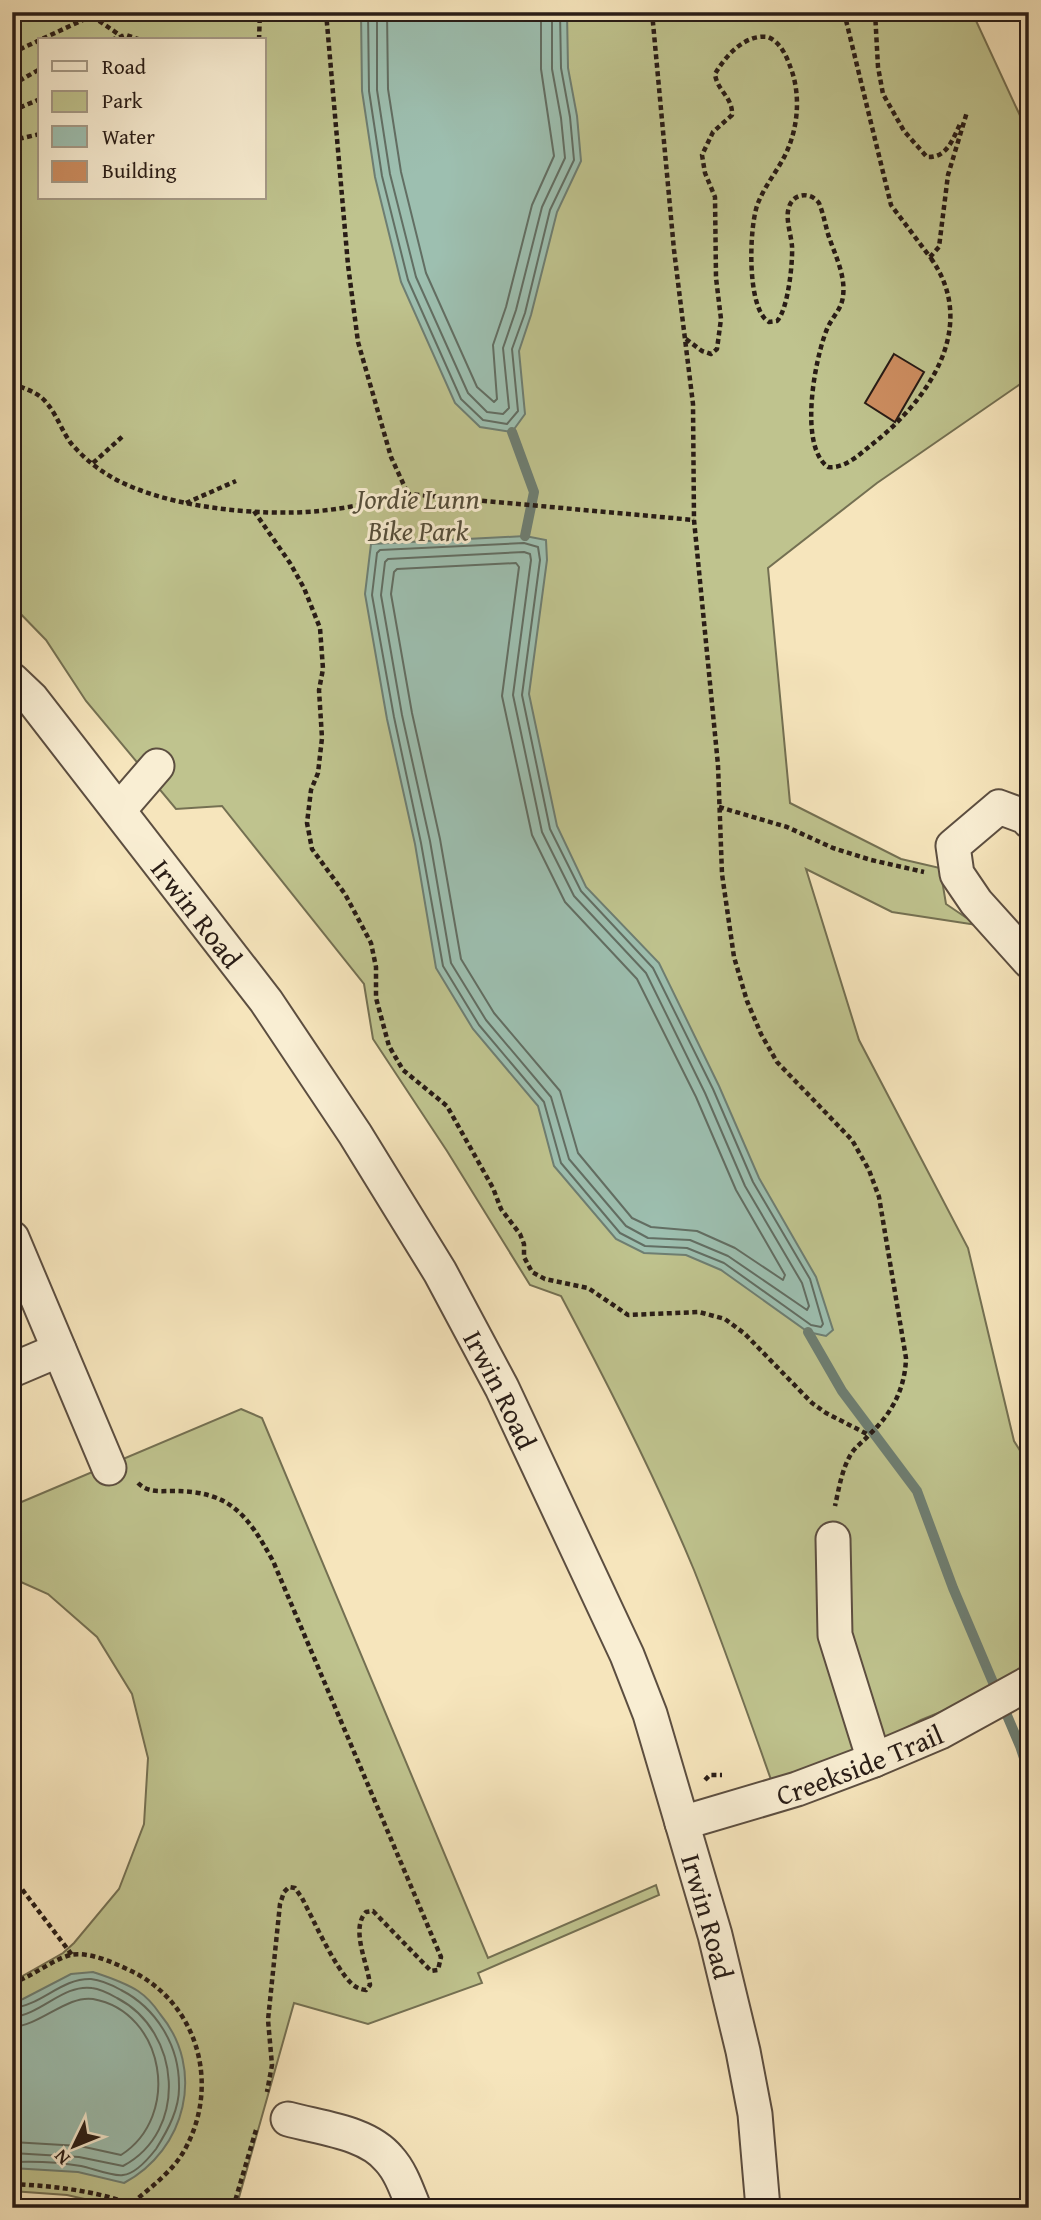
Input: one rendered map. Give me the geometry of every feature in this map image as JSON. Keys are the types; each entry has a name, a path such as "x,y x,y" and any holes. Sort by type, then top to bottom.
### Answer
{"street":[{"name":"Irwin Road","path":"12,680 32,699 266,1001 355,1134 440,1272 502,1388 627,1655 650,1714 715,1935 743,2051 755,2115 762,2208"},
{"path":"118,810 157,765"},
{"path":"1029,821 1026,817 999,807 953,846 957,874 976,902 1029,961"},
{"path":"12,1238 59,1350 121,1471"},
{"path":"12,1370 59,1350"},
{"path":"833,1539 835,1635 874,1760"},
{"name":"Creekside Trail","path":"682,1823 797,1789 874,1760 940,1732 1029,1683"},
{"path":"274,2119 362,2139 377,2148 389,2158 400,2174 414,2208"}],"path":[{"path":"44,38 100,12"},
{"path":"259,38 260,12"},
{"path":"326,12 348,265 358,342 391,457 408,494"},
{"path":"652,12 674,250 693,404 694,520 718,765 722,874 734,957 747,1001 777,1062 852,1140 869,1170 879,1196 906,1358 905,1377 886,1418 853,1451 846,1465 838,1490 833,1539"},
{"path":"685,338 707,354 717,349 721,318 716,278 715,197 705,173 702,155 713,132 732,115 732,103 717,85 715,74 735,50 749,39 768,37 780,46 792,69 797,100 794,127 787,149 763,192 754,215 752,271 756,304 762,316 769,322 777,321 783,314 791,263 788,209 794,200 804,195 811,196 819,203 842,275 843,296 819,350 813,383 812,419 815,445 820,458 828,467 836,467 854,459 879,440 922,395 937,371 946,352 949,313 945,285 930,257 891,205 844,12"},
{"path":"875,12 878,67 883,94 904,131 922,154 933,158 943,154 967,113 947,175 939,247 930,257"},
{"path":"91,16 121,36"},
{"path":"116,38 131,35 137,38"},
{"path":"12,53 38,41"},
{"path":"12,85 38,70"},
{"path":"12,111 38,100"},
{"path":"12,134 18,139 38,134"},
{"path":"12,383 32,391 44,400 72,443 102,471 132,487 186,503 254,512 317,511 369,504 408,494 694,520"},
{"path":"93,463 123,436"},
{"path":"186,503 236,481"},
{"path":"254,512 299,579 320,628 323,668 319,690 322,738 318,773 311,790 307,823 312,849 345,894 371,943 376,967 376,998 389,1046 403,1070 447,1106 502,1209 520,1234 524,1244 524,1257 532,1272 545,1279 587,1288 628,1315 699,1312 725,1320 745,1334 812,1403 869,1435"},
{"path":"719,807 787,827 833,848 871,860 961,880"},
{"path":"121,1471 146,1490 189,1491 216,1497 236,1510 254,1527 272,1560 441,1957 438,1970 431,1971 382,1919 373,1911 366,1912 360,1917 359,1932 370,1985 366,1990 361,1990 352,1984 343,1972 302,1898 295,1888 289,1887 284,1892 280,1905 268,2020 272,2065 267,2093"},
{"path":"12,1876 72,1955"},
{"path":"12,1983 72,1955 95,1958 119,1965 159,1988 173,2002 188,2026 199,2055 201,2105 184,2150 172,2168 131,2204"},
{"path":"233,2208 274,2119"},
{"path":"12,2184 85,2192 141,2208"}],"green space":[{"name":"Jordie Lunn Bike Park","path":"12,12 972,12 1029,135 1029,378 877,483 768,568 790,803 901,859 940,868 946,904 977,925 892,912 806,869 859,1040 968,1248 1014,1441 1029,1465 1029,1676 921,1720 842,1762 775,1791 694,1570 664,1500 614,1397 561,1296 530,1285 447,1151 373,1039 364,984 222,806 176,809 86,701 46,640 12,605"},
{"path":"241,1409 262,1418 488,1958 656,1885 659,1895 478,1973 482,1983 368,2024 294,2003 236,2208 124,2208 67,2195 12,2191 12,1982 63,1953 119,1889 144,1824 148,1758 132,1694 97,1637 48,1594 12,1578 12,1506"}],"water":[{"path":"361,12 567,12 568,68 577,116 581,161 557,212 519,351 525,414 512,432 480,427 455,403 401,282 375,177 362,91"},
{"path":"525,536 546,540 547,560 529,694 557,826 586,887 659,963 719,1086 759,1178 816,1277 833,1330 826,1336 808,1332 721,1270 686,1255 644,1253 616,1239 554,1166 538,1106 473,1029 436,968 415,844 387,719 365,594 371,544"},
{"path":"93,1972 127,1985 147,1999 174,2036 182,2059 185,2083 175,2130 145,2169 124,2183 78,2172 12,2168 12,2002 71,1974"}],"building":[{"path":"894,354 924,372 895,422 865,403"}],"waterway":[{"path":"512,432 534,492 525,536"},
{"path":"808,1332 842,1391 917,1491 953,1588 1029,1773"}]}
